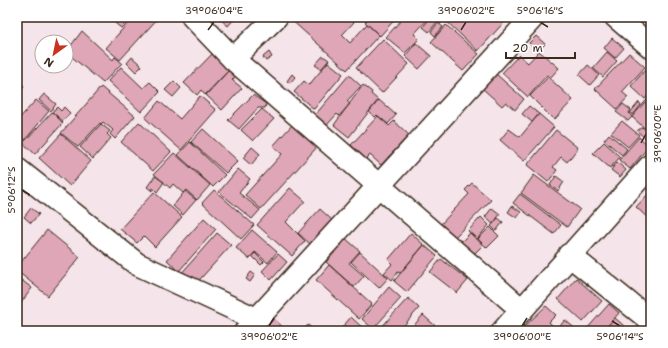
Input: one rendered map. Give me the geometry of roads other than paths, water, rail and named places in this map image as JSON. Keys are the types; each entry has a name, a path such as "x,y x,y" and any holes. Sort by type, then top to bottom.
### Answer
{"street":[{"path":"193,17 233,59 522,310"},
{"path":"233,59 276,17"},
{"path":"17,169 137,264 251,325 290,285 533,17"},
{"path":"616,17 651,47"},
{"path":"503,331 569,255 651,165"},
{"path":"569,255 651,321"}]}
